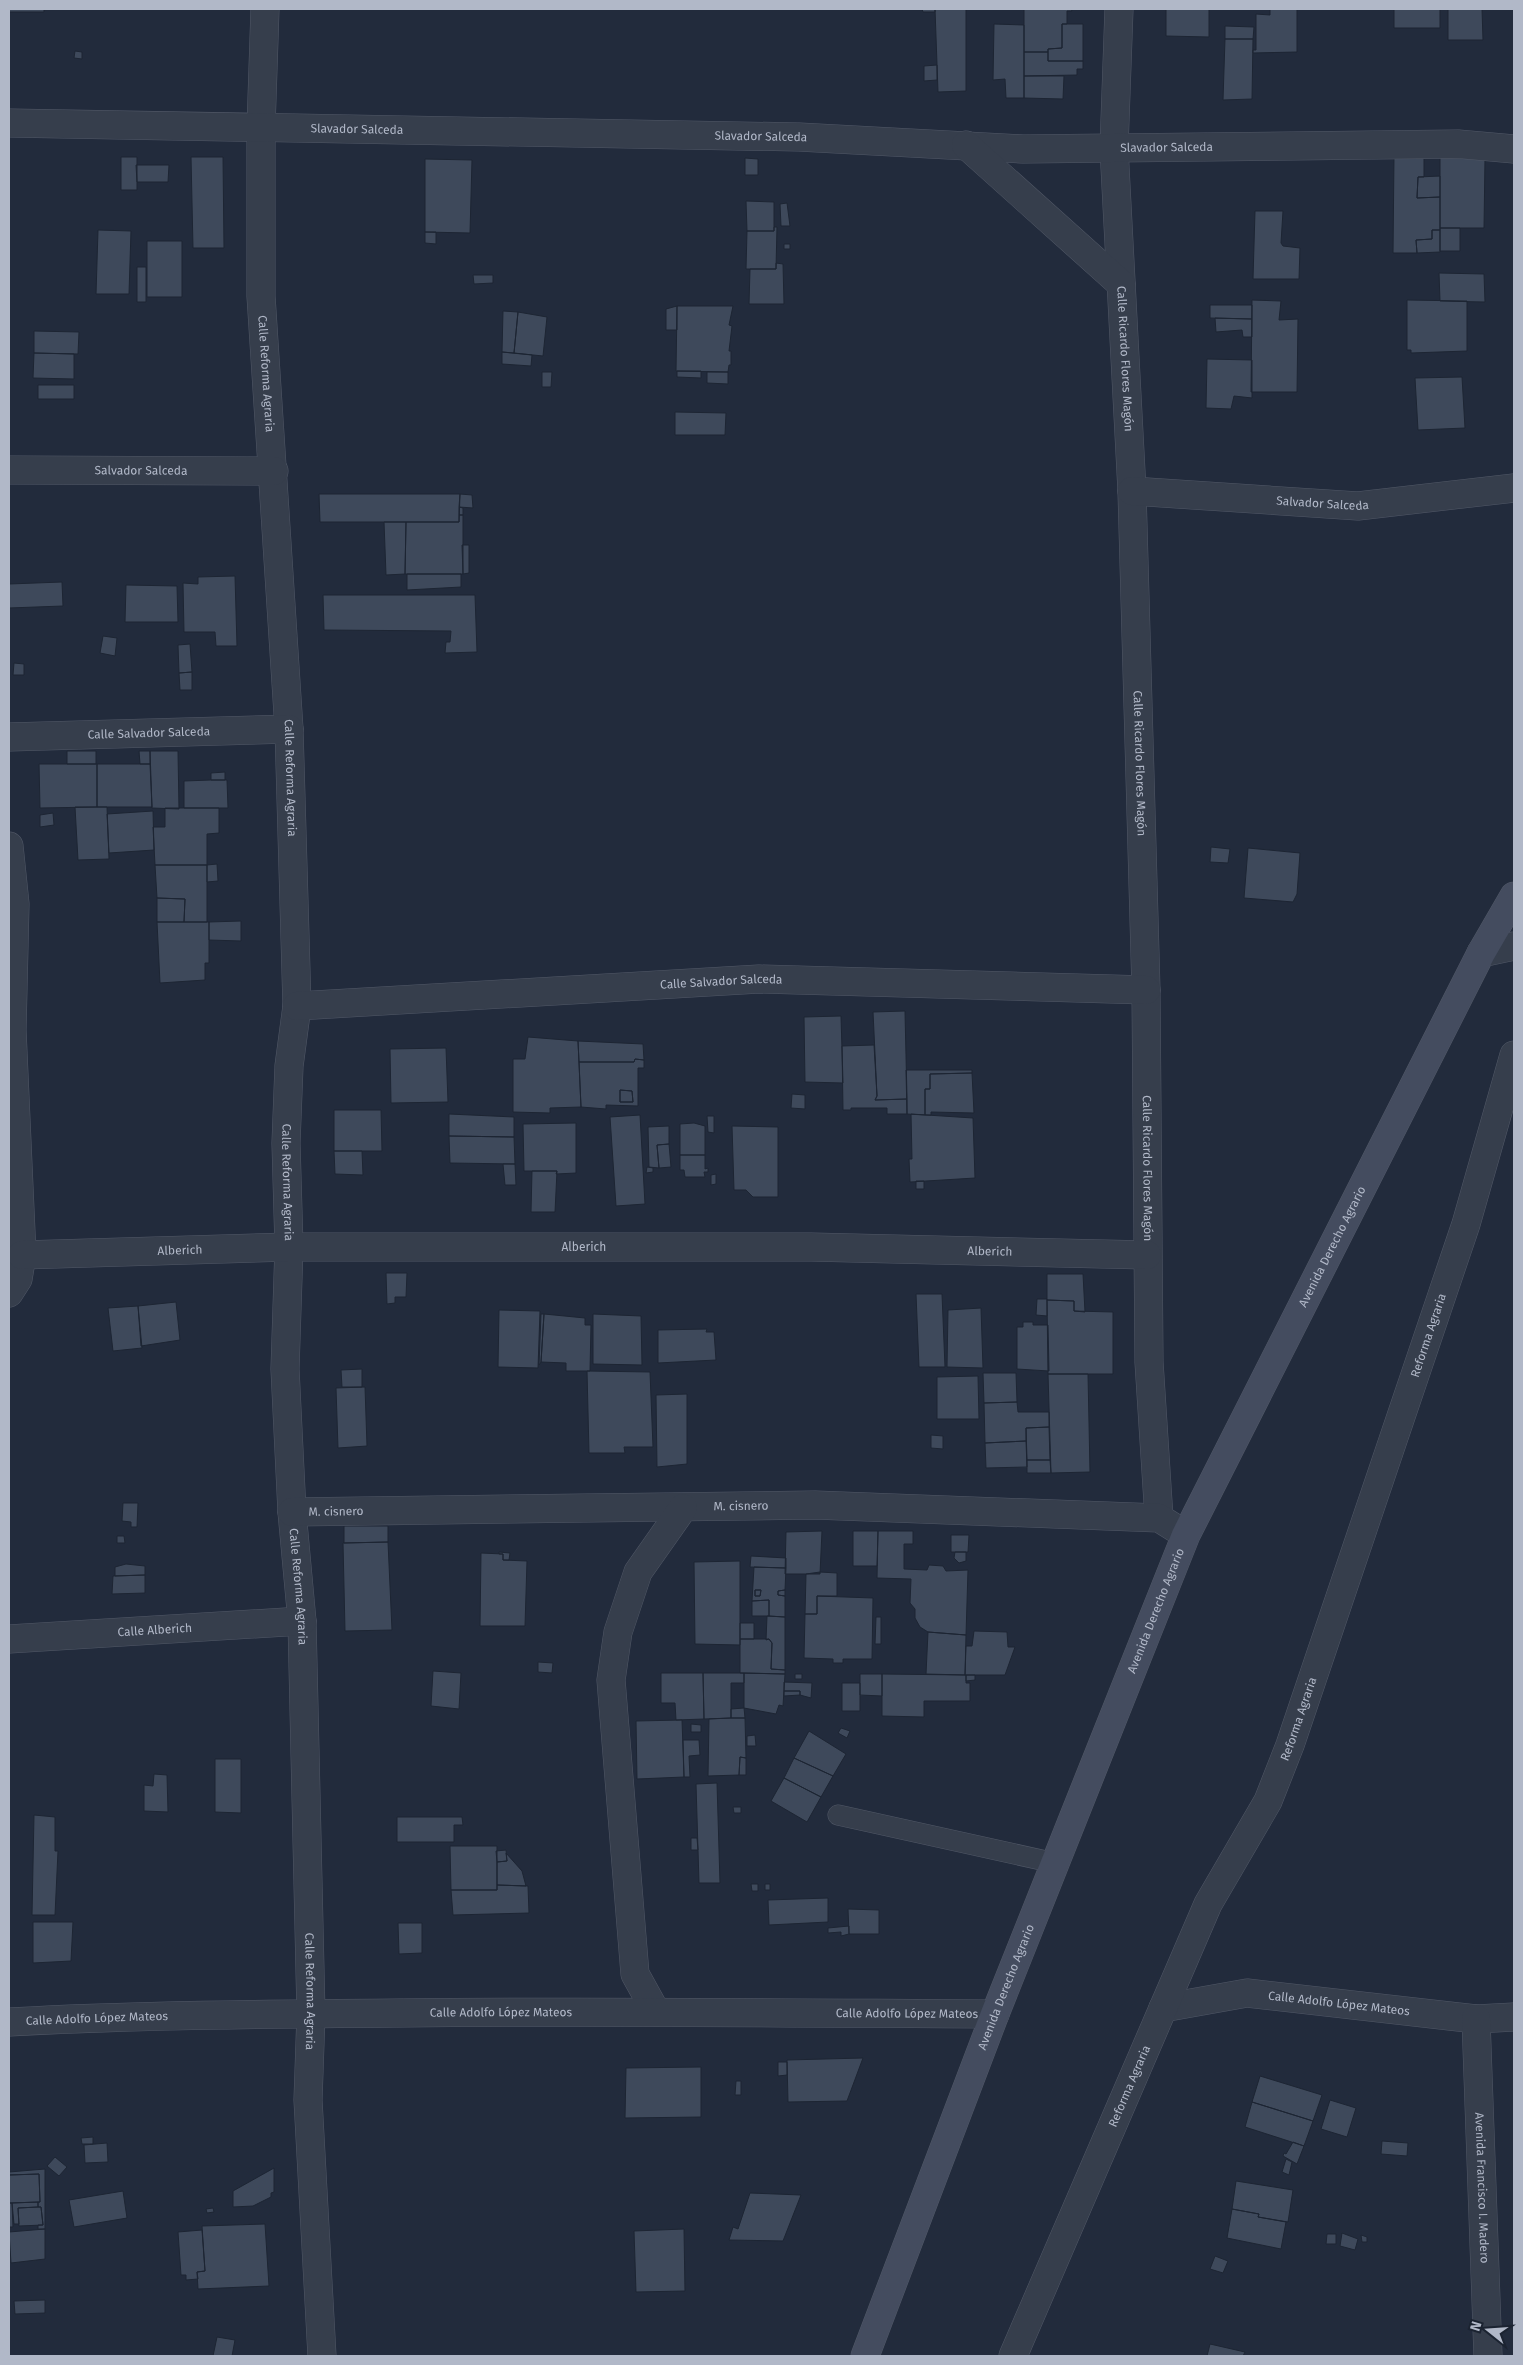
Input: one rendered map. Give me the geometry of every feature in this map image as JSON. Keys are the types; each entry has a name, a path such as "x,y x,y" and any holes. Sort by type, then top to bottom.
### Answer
{"street":[{"name":"Calle Reforma Agraria","path":"265,9 261,128 261,296 274,471 289,729 297,1006 289,1066 286,1143 289,1247 285,1369 292,1512 302,1621 311,2014 308,2100 322,2356"},
{"name":"Calle Ricardo Flores Magón","path":"1119,9 1114,148 1132,491 1146,990 1148,1362 1159,1518"},
{"name":"Slavador Salceda","path":"9,123 790,136 1024,149 1458,144 1514,149"},
{"path":"966,145 1121,284"},
{"name":"Salvador Salceda","path":"9,470 274,471"},
{"name":"Salvador Salceda","path":"1132,491 1358,506 1514,488"},
{"name":"Calle Salvador Salceda","path":"9,736 289,729"},
{"path":"9,846 15,904 12,1030 22,1255 18,1279 9,1294"},
{"name":"Avenida Derecho Agrario","path":"865,2356 995,2014 1186,1535 1481,952 1514,896"},
{"path":"1481,952 1514,946"},
{"name":"Calle Salvador Salceda","path":"297,1006 759,979 1146,990"},
{"name":"Reforma Agraria","path":"1013,2356 1208,1904 1268,1801 1290,1745 1466,1224 1514,1055"},
{"name":"Alberich","path":"22,1255 289,1247 811,1247 1147,1255"},
{"name":"M. cisnero","path":"292,1512 815,1505 1159,1518"},
{"path":"656,2012 635,1974 611,1680 618,1632 638,1572 683,1508"},
{"path":"1159,1518 1186,1535"},
{"name":"Calle Alberich","path":"9,1639 302,1621"},
{"name":"Calle Adolfo López Mateos","path":"1163,2008 1247,1992 1476,2019 1514,2016"},
{"name":"Calle Adolfo López Mateos","path":"9,2022 128,2015 656,2012 995,2014"},
{"name":"Avenida Francisco I. Madero","path":"1476,2019 1488,2356"}],"lane":[{"path":"838,1815 1055,1863"}],"building":[{"path":"9,9 44,9 44,12 9,12"},
{"path":"922,9 935,9 935,12 923,12"},
{"path":"935,9 966,9 966,91 938,92"},
{"path":"1024,9 1071,9 1072,11 1067,11 1067,24 1062,24 1062,48 1048,49 1048,52 1024,52"},
{"path":"1166,9 1209,9 1209,37 1166,36"},
{"path":"1270,9 1297,9 1297,52 1253,53 1253,50 1256,50 1256,14 1270,15"},
{"path":"1394,9 1440,9 1440,28 1394,28"},
{"path":"1448,9 1482,9 1483,40 1448,40"},
{"path":"994,24 1024,25 1024,98 1006,98 1005,79 993,80"},
{"path":"1062,24 1083,24 1083,61 1048,61 1048,49 1062,48"},
{"path":"1225,26 1254,27 1253,39 1225,39"},
{"path":"1225,39 1253,39 1252,99 1223,100"},
{"path":"75,51 82,52 82,59 74,58"},
{"path":"1024,52 1048,52 1048,61 1083,61 1083,69 1077,69 1077,75 1024,76"},
{"path":"937,65 937,80 924,81 924,66"},
{"path":"1024,76 1064,76 1063,99 1024,98"},
{"path":"1394,155 1424,157 1424,177 1418,177 1417,198 1440,197 1440,230 1432,230 1432,239 1416,240 1417,253 1393,253"},
{"path":"121,157 137,157 137,190 121,190"},
{"path":"191,157 223,157 224,248 193,248"},
{"path":"1440,157 1485,159 1484,228 1440,228"},
{"path":"745,158 758,159 758,175 745,175"},
{"path":"425,159 472,160 470,233 425,232"},
{"path":"136,165 169,165 168,182 137,182"},
{"path":"1440,176 1440,197 1417,198 1418,177"},
{"path":"746,201 774,202 774,231 747,231"},
{"path":"787,203 790,226 781,226 780,204"},
{"path":"1255,211 1283,211 1281,243 1283,246 1300,248 1299,279 1253,279"},
{"path":"774,227 777,227 776,269 746,269 747,231 774,231"},
{"path":"1440,228 1460,228 1460,251 1440,251"},
{"path":"98,230 131,231 129,294 96,294"},
{"path":"1432,230 1440,230 1440,252 1417,253 1416,240 1432,239"},
{"path":"425,232 436,232 436,244 425,243"},
{"path":"147,241 182,241 182,297 147,297"},
{"path":"784,244 790,244 790,249 784,249"},
{"path":"776,263 783,264 784,304 749,304 750,269 776,269"},
{"path":"137,267 146,267 146,302 137,302"},
{"path":"1439,273 1484,274 1485,302 1440,301"},
{"path":"473,275 493,275 493,283 474,284"},
{"path":"1252,300 1281,301 1279,320 1298,319 1297,392 1251,392"},
{"path":"1407,300 1467,301 1467,351 1411,353 1411,350 1407,350"},
{"path":"1210,305 1252,305 1252,319 1210,318"},
{"path":"677,306 733,306 729,325 732,326 729,351 731,351 731,365 729,365 728,372 676,371"},
{"path":"677,306 677,330 666,330 666,309"},
{"path":"503,311 518,312 514,353 502,352"},
{"path":"518,312 547,317 543,356 514,353"},
{"path":"1215,318 1252,319 1252,337 1243,337 1242,330 1216,332"},
{"path":"34,331 79,332 78,354 34,353"},
{"path":"502,352 532,355 531,366 502,364"},
{"path":"34,353 74,354 74,379 33,378"},
{"path":"1207,359 1252,360 1252,398 1234,396 1231,409 1206,408"},
{"path":"677,371 701,371 701,378 677,377"},
{"path":"542,372 552,372 551,387 542,387"},
{"path":"707,372 728,372 728,384 707,383"},
{"path":"1462,377 1465,428 1418,430 1415,378"},
{"path":"38,385 74,385 74,399 38,399"},
{"path":"675,412 726,413 725,435 675,435"},
{"path":"319,494 460,494 459,522 320,522"},
{"path":"460,494 472,495 473,508 459,507"},
{"path":"459,507 463,508 463,515 459,515"},
{"path":"459,515 463,515 463,574 405,574 406,522 459,522"},
{"path":"384,522 406,522 405,574 386,575"},
{"path":"462,545 469,545 469,573 463,574"},
{"path":"407,574 461,574 461,587 407,590"},
{"path":"235,576 237,646 216,646 215,632 184,632 183,583 198,584 198,577"},
{"path":"62,582 63,606 9,608 9,584"},
{"path":"126,585 177,586 178,622 125,622"},
{"path":"323,595 475,595 477,652 445,653 446,642 450,642 451,631 324,630"},
{"path":"103,636 117,638 115,656 100,653"},
{"path":"190,644 192,672 179,673 178,645"},
{"path":"14,663 24,664 24,675 13,675"},
{"path":"192,672 192,690 180,690 179,673"},
{"path":"67,751 96,751 96,764 67,764"},
{"path":"139,751 150,751 150,764 140,764"},
{"path":"150,751 178,751 179,809 152,808"},
{"path":"39,764 97,764 97,807 40,808"},
{"path":"97,764 150,764 152,807 97,807"},
{"path":"225,772 225,780 211,780 211,773"},
{"path":"227,780 228,808 184,808 184,781"},
{"path":"75,807 107,807 109,859 78,860"},
{"path":"165,808 219,808 219,833 207,834 207,865 155,865 153,827 165,827"},
{"path":"153,811 154,850 109,853 107,814"},
{"path":"53,813 54,825 40,827 40,815"},
{"path":"1211,847 1230,849 1228,863 1210,862"},
{"path":"1248,848 1300,853 1297,894 1293,902 1244,898"},
{"path":"217,864 218,881 207,882 207,865"},
{"path":"155,865 207,865 207,922 184,922 185,899 157,898"},
{"path":"157,898 185,899 184,922 157,922"},
{"path":"241,921 241,941 209,940 209,922"},
{"path":"157,922 209,922 209,963 205,963 205,980 160,983"},
{"path":"905,1011 907,1099 875,1100 877,1096 873,1012"},
{"path":"841,1016 843,1083 805,1082 804,1017"},
{"path":"528,1037 578,1041 581,1107 550,1108 550,1113 513,1112 513,1059 525,1059"},
{"path":"578,1041 643,1044 644,1060 635,1059 634,1062 579,1062"},
{"path":"874,1045 877,1096 875,1100 907,1099 907,1114 887,1114 887,1108 851,1108 851,1110 843,1110 842,1046"},
{"path":"446,1048 448,1102 391,1103 390,1049"},
{"path":"635,1059 644,1060 644,1068 638,1068 638,1106 606,1105 606,1109 581,1107 579,1062 634,1062","holes":["620,1090 632,1091 633,1102 620,1102"]},
{"path":"906,1070 972,1070 972,1073 930,1074 930,1089 925,1089 925,1115 907,1114"},
{"path":"972,1073 974,1113 931,1112 931,1115 925,1115 925,1089 930,1089 930,1074"},
{"path":"620,1090 632,1091 633,1102 620,1102"},
{"path":"792,1094 805,1095 805,1109 791,1108"},
{"path":"334,1110 381,1110 382,1151 334,1151"},
{"path":"449,1114 514,1117 514,1137 449,1136"},
{"path":"911,1114 973,1118 975,1178 910,1182 909,1159 912,1159"},
{"path":"640,1115 645,1204 616,1206 610,1117"},
{"path":"707,1116 714,1116 714,1133 708,1132"},
{"path":"576,1123 576,1173 556,1174 557,1171 524,1171 523,1124"},
{"path":"694,1123 705,1126 705,1155 680,1155 680,1124"},
{"path":"669,1126 669,1144 657,1145 659,1168 649,1167 648,1127"},
{"path":"732,1126 778,1127 778,1197 753,1197 746,1190 734,1190"},
{"path":"449,1136 514,1137 515,1164 450,1163"},
{"path":"669,1144 671,1167 659,1168 657,1145"},
{"path":"334,1151 362,1151 363,1175 335,1174"},
{"path":"680,1155 705,1155 705,1169 708,1168 708,1172 704,1172 705,1177 685,1177 684,1170 680,1170"},
{"path":"503,1164 515,1164 516,1185 505,1185"},
{"path":"647,1167 653,1168 653,1172 646,1173"},
{"path":"532,1171 557,1171 555,1212 531,1212"},
{"path":"716,1174 716,1184 711,1185 711,1175"},
{"path":"916,1181 924,1181 924,1189 916,1189"},
{"path":"386,1273 407,1273 406,1297 395,1297 395,1303 387,1304"},
{"path":"1047,1274 1083,1274 1085,1312 1074,1311 1074,1301 1047,1300"},
{"path":"916,1294 942,1294 945,1367 919,1367"},
{"path":"1037,1299 1047,1299 1047,1316 1036,1315"},
{"path":"1047,1300 1074,1301 1074,1311 1113,1312 1113,1374 1048,1374"},
{"path":"176,1302 180,1340 141,1346 138,1306"},
{"path":"138,1306 142,1348 113,1351 108,1308"},
{"path":"981,1308 983,1368 947,1367 948,1310"},
{"path":"499,1310 540,1311 538,1368 498,1367"},
{"path":"541,1314 544,1314 541,1362 539,1365"},
{"path":"544,1314 585,1318 585,1325 591,1325 590,1371 566,1371 566,1363 541,1362"},
{"path":"593,1314 641,1316 642,1365 593,1364"},
{"path":"1023,1322 1033,1322 1033,1325 1048,1325 1049,1371 1017,1369 1017,1327 1023,1327"},
{"path":"707,1329 706,1332 714,1332 716,1360 658,1363 658,1330"},
{"path":"362,1369 362,1387 342,1387 341,1370"},
{"path":"587,1371 650,1372 653,1447 624,1447 625,1453 589,1453"},
{"path":"983,1373 1016,1373 1017,1402 984,1403"},
{"path":"1048,1374 1088,1374 1090,1472 1051,1473"},
{"path":"978,1376 979,1419 937,1419 937,1377"},
{"path":"365,1387 367,1446 338,1448 336,1388"},
{"path":"687,1394 687,1464 657,1467 656,1395"},
{"path":"1017,1402 1018,1412 1049,1412 1049,1427 1026,1428 1026,1441 985,1443 984,1403"},
{"path":"1049,1427 1050,1460 1027,1460 1026,1428"},
{"path":"931,1435 943,1436 943,1449 931,1448"},
{"path":"1026,1441 1027,1467 986,1468 985,1443"},
{"path":"1027,1460 1050,1460 1051,1473 1027,1473"},
{"path":"123,1503 138,1503 137,1527 131,1527 131,1522 122,1521"},
{"path":"344,1526 388,1526 388,1542 344,1543"},
{"path":"822,1531 820,1574 785,1574 786,1532"},
{"path":"853,1531 878,1531 877,1566 853,1566"},
{"path":"878,1531 913,1531 913,1544 904,1544 904,1569 927,1570 929,1565 943,1566 946,1571 968,1570 966,1635 928,1632 920,1627 915,1618 915,1609 910,1603 911,1579 877,1578"},
{"path":"951,1535 969,1535 968,1552 951,1552"},
{"path":"117,1536 124,1536 125,1543 117,1543"},
{"path":"388,1542 392,1630 345,1631 343,1543"},
{"path":"499,1552 510,1553 509,1560 503,1560 503,1554 499,1554"},
{"path":"955,1552 966,1552 966,1561 959,1563 954,1558"},
{"path":"481,1553 503,1554 503,1560 527,1561 525,1626 480,1626"},
{"path":"751,1556 786,1558 786,1568 750,1567"},
{"path":"740,1561 740,1645 695,1644 694,1562"},
{"path":"126,1564 145,1566 145,1575 115,1576 115,1567"},
{"path":"754,1567 786,1568 785,1590 778,1591 778,1595 785,1596 785,1617 769,1616 769,1600 752,1601","holes":["755,1590 761,1590 760,1596 755,1596"]},
{"path":"820,1572 837,1573 837,1596 817,1596 817,1614 805,1614 806,1574"},
{"path":"145,1575 145,1593 112,1594 113,1576"},
{"path":"755,1590 761,1590 760,1596 755,1596"},
{"path":"785,1590 785,1596 778,1595 778,1591"},
{"path":"817,1596 873,1598 872,1659 843,1659 843,1663 833,1663 833,1659 804,1658 805,1614 817,1614"},
{"path":"769,1600 769,1616 752,1616 752,1601"},
{"path":"767,1616 785,1617 785,1670 771,1669 772,1643 769,1639 766,1640"},
{"path":"876,1617 881,1617 881,1644 875,1644"},
{"path":"740,1623 754,1623 754,1639 740,1639"},
{"path":"974,1631 1007,1632 1008,1647 1015,1647 1005,1675 965,1675 966,1646 972,1646"},
{"path":"928,1632 966,1635 965,1675 926,1674"},
{"path":"740,1639 769,1639 772,1643 771,1669 785,1670 785,1674 740,1673"},
{"path":"538,1662 553,1663 552,1673 538,1672"},
{"path":"433,1671 461,1673 459,1709 431,1706"},
{"path":"661,1673 703,1673 704,1719 676,1720 675,1703 661,1703"},
{"path":"703,1673 744,1673 744,1683 731,1683 731,1718 704,1719"},
{"path":"744,1673 785,1674 783,1706 779,1705 776,1714 744,1708"},
{"path":"795,1674 802,1674 802,1679 795,1679"},
{"path":"860,1674 882,1674 882,1696 860,1695"},
{"path":"882,1674 966,1675 966,1683 970,1683 970,1701 924,1701 924,1717 882,1716"},
{"path":"966,1675 975,1675 975,1680 966,1681"},
{"path":"784,1682 812,1683 811,1698 800,1695 800,1691 784,1691"},
{"path":"842,1683 860,1683 860,1711 842,1711"},
{"path":"784,1691 800,1691 800,1695 784,1696"},
{"path":"744,1708 745,1718 731,1718 731,1709"},
{"path":"745,1718 746,1758 740,1757 739,1775 708,1776 709,1719"},
{"path":"682,1720 684,1777 637,1779 636,1721"},
{"path":"691,1724 701,1725 701,1732 691,1732"},
{"path":"841,1728 850,1731 847,1738 838,1733"},
{"path":"809,1731 846,1754 833,1776 794,1758"},
{"path":"755,1735 756,1746 747,1746 747,1736"},
{"path":"683,1740 699,1740 700,1755 689,1756 690,1777 684,1777"},
{"path":"740,1757 746,1758 746,1775 739,1775"},
{"path":"794,1758 833,1776 821,1797 784,1778"},
{"path":"215,1759 241,1759 241,1813 215,1812"},
{"path":"154,1774 167,1775 168,1812 144,1811 144,1785 153,1786"},
{"path":"784,1778 821,1797 807,1822 771,1801"},
{"path":"717,1783 720,1883 699,1883 696,1784"},
{"path":"733,1807 741,1807 741,1813 734,1813"},
{"path":"34,1815 55,1817 55,1851 58,1851 55,1915 32,1915"},
{"path":"397,1817 462,1817 463,1825 454,1825 454,1842 397,1842"},
{"path":"691,1838 697,1838 698,1850 691,1850"},
{"path":"450,1846 497,1846 497,1890 451,1890"},
{"path":"506,1850 507,1861 497,1862 496,1851"},
{"path":"506,1853 522,1871 526,1886 497,1885 497,1862 507,1861"},
{"path":"751,1884 758,1884 758,1891 752,1891"},
{"path":"765,1884 770,1884 770,1890 765,1890"},
{"path":"497,1885 528,1886 529,1913 453,1915 451,1890 497,1890"},
{"path":"828,1898 828,1922 769,1925 768,1900"},
{"path":"848,1909 879,1910 879,1934 849,1934"},
{"path":"33,1922 73,1922 71,1961 33,1963"},
{"path":"398,1923 422,1923 422,1953 399,1954"},
{"path":"849,1926 849,1934 841,1936 841,1932 828,1933 828,1928"},
{"path":"863,2058 847,2101 788,2102 787,2060"},
{"path":"778,2062 787,2062 787,2075 778,2076"},
{"path":"701,2067 701,2117 625,2118 626,2068"},
{"path":"1260,2076 1322,2095 1313,2121 1252,2102"},
{"path":"736,2081 741,2081 741,2095 735,2095"},
{"path":"1330,2100 1356,2108 1347,2137 1321,2129"},
{"path":"1252,2102 1313,2121 1304,2146 1245,2127"},
{"path":"93,2137 93,2144 82,2144 81,2138"},
{"path":"1382,2141 1408,2143 1407,2156 1381,2154"},
{"path":"1293,2142 1304,2146 1297,2164 1283,2156"},
{"path":"107,2143 108,2162 85,2163 84,2145"},
{"path":"55,2157 67,2167 59,2176 47,2166"},
{"path":"1286,2159 1292,2162 1289,2175 1282,2172"},
{"path":"274,2168 274,2192 271,2193 271,2197 253,2206 233,2207 233,2191"},
{"path":"45,2169 45,2229 38,2229 38,2225 43,2225 41,2207 38,2207 38,2202 40,2202 39,2174 9,2175 9,2172"},
{"path":"39,2174 40,2202 9,2203 9,2175"},
{"path":"1236,2181 1293,2190 1288,2222 1258,2217 1259,2214 1232,2209"},
{"path":"123,2191 127,2218 74,2227 69,2200"},
{"path":"750,2193 801,2195 783,2241 729,2240 733,2227 738,2229"},
{"path":"38,2202 38,2207 18,2208 19,2224 14,2224 12,2203"},
{"path":"9,2203 12,2203 13,2227 9,2227"},
{"path":"41,2207 43,2225 19,2226 18,2208"},
{"path":"213,2208 214,2212 207,2213 206,2209"},
{"path":"1232,2209 1259,2214 1258,2217 1286,2222 1281,2249 1227,2238"},
{"path":"265,2224 269,2286 198,2289 197,2272 205,2271 202,2226"},
{"path":"45,2229 45,2259 11,2263 9,2232"},
{"path":"684,2229 685,2291 636,2292 634,2231"},
{"path":"202,2230 205,2271 197,2272 198,2279 186,2280 186,2275 181,2275 178,2232"},
{"path":"1342,2233 1358,2239 1355,2250 1340,2246"},
{"path":"1327,2234 1336,2234 1336,2244 1326,2244"},
{"path":"1361,2235 1367,2237 1367,2242 1362,2242"},
{"path":"1215,2256 1228,2261 1223,2273 1210,2269"},
{"path":"45,2300 45,2313 15,2314 14,2301"},
{"path":"217,2337 235,2340 232,2356 213,2356"},
{"path":"1210,2344 1245,2352 1243,2356 1207,2356"}]}
